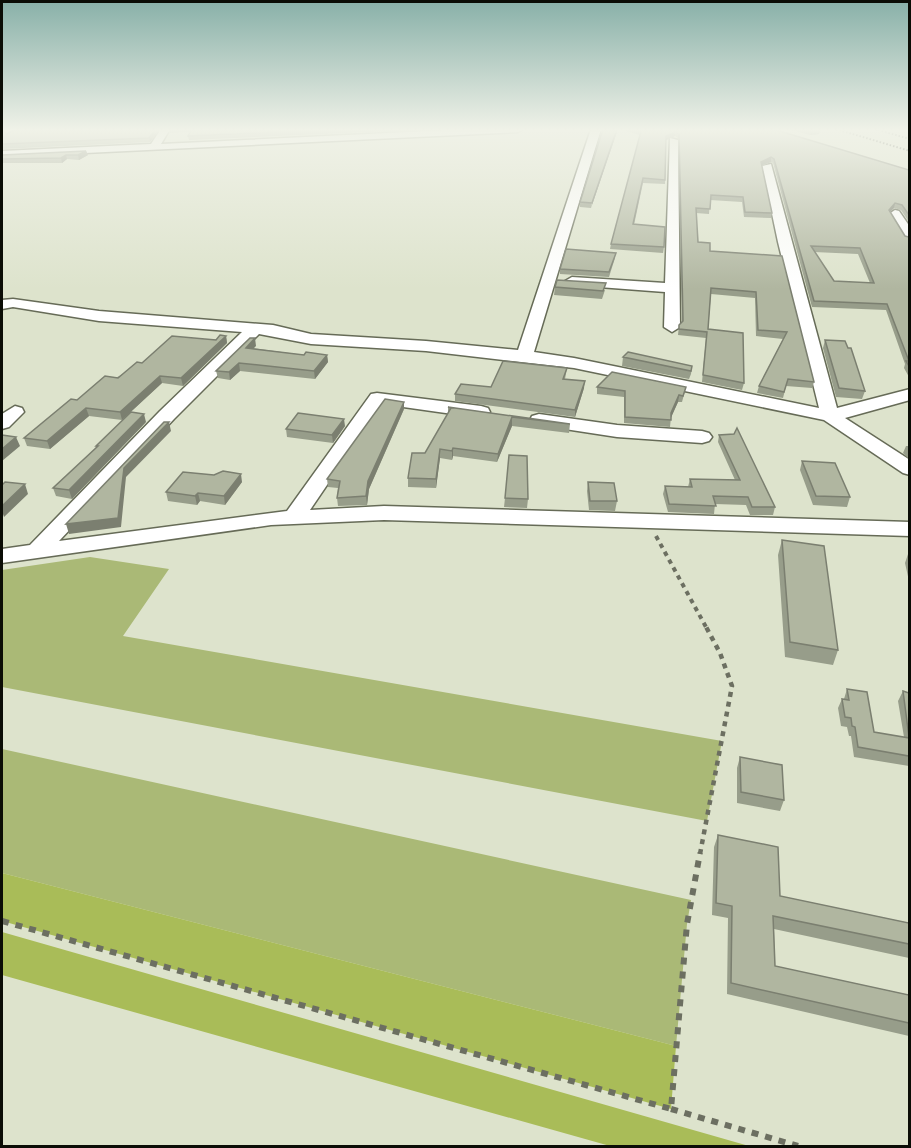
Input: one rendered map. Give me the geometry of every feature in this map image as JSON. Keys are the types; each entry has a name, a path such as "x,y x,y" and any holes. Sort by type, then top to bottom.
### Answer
{"street":[{"path":"525,356 579,183"},
{"path":"672,327 673,183"},
{"path":"771,183 830,416"},
{"path":"895,214 909,237"},
{"path":"549,280 672,288"},
{"path":"2,304 13,303 99,316 255,329 311,339 426,346 574,363 830,416 909,469"},
{"path":"37,551 167,416 255,329"},
{"path":"830,416 909,394"},
{"path":"294,517 377,398 503,415"},
{"path":"526,418 617,431 702,437"},
{"path":"2,556 225,524 294,517 384,513 909,529"}],"path":[{"path":"647,521 720,653 732,686 687,924 671,1109"},
{"path":"2,921 798,1146"}],"green space":[{"path":"90,557 169,569 123,636 722,741 707,821 2,687 2,570"},
{"path":"2,749 691,900 676,1046 2,873"},
{"path":"2,873 676,1046 671,1109 2,921"},
{"path":"2,932 749,1146 610,1146 2,975"}],"building":[{"path":"586,183 599,183 592,203 580,202"},
{"path":"627,183 642,183 633,224 665,227 664,247 611,244"},
{"path":"680,183 765,183 772,213 745,212 743,197 711,195 710,209 696,208 698,242 710,243 710,251 782,256 814,382 788,379 784,392 759,386 787,332 758,330 756,292 711,288 708,329 743,333 744,383 703,375 707,332 679,329 683,321"},
{"path":"781,183 909,183 909,215 902,205 895,203 889,210 905,236 909,237 909,361 887,304 814,301","holes":["811,246 860,248 874,283 834,281"]},
{"path":"566,249 616,253 609,272 560,269"},
{"path":"557,280 606,283 603,291 555,287"},
{"path":"220,335 226,336 181,378 160,376 120,412 86,408 47,441 24,438 71,399 77,400 105,376 118,378 137,362 142,363 172,336 216,340"},
{"path":"250,338 255,338 246,348 304,355 306,352 327,355 314,371 239,363 229,372 216,371"},
{"path":"825,340 845,341 848,348 851,348 865,391 839,388"},
{"path":"628,352 692,366 691,371 623,357"},
{"path":"503,361 567,368 563,379 585,381 575,410 455,394 461,384 491,387"},
{"path":"612,372 686,387 683,396 679,395 671,413 671,420 625,417 625,391 597,387"},
{"path":"385,399 404,402 368,481 366,496 337,498 340,481 327,479"},
{"path":"448,407 570,424 512,417 498,454 453,448 452,451 440,449 436,479 408,478 412,453 425,453 451,408"},
{"path":"131,412 144,414 69,490 53,488 98,446 96,446"},
{"path":"298,413 344,419 332,435 286,429"},
{"path":"164,422 169,422 124,468 118,518 66,524"},
{"path":"737,428 775,507 752,507 748,497 713,496 716,506 669,504 665,486 692,487 690,479 740,480 719,435 734,434"},
{"path":"2,435 16,437 2,449"},
{"path":"509,455 527,456 528,499 505,498"},
{"path":"802,461 835,463 850,497 816,496"},
{"path":"223,471 241,474 224,496 198,493 195,496 166,492 183,472 214,475"},
{"path":"5,482 25,484 2,506 2,485"},
{"path":"588,482 614,483 617,501 590,501"},
{"path":"782,540 824,546 838,650 790,642"},
{"path":"847,689 867,692 874,732 909,738 909,756 858,747 855,727 852,726 851,718 845,717 842,699 849,700"},
{"path":"903,691 909,693 909,737"},
{"path":"740,757 782,765 784,800 741,792"},
{"path":"718,835 778,847 780,896 909,923 909,944 773,916 775,966 909,995 909,1023 731,983 732,906 716,903"}]}
